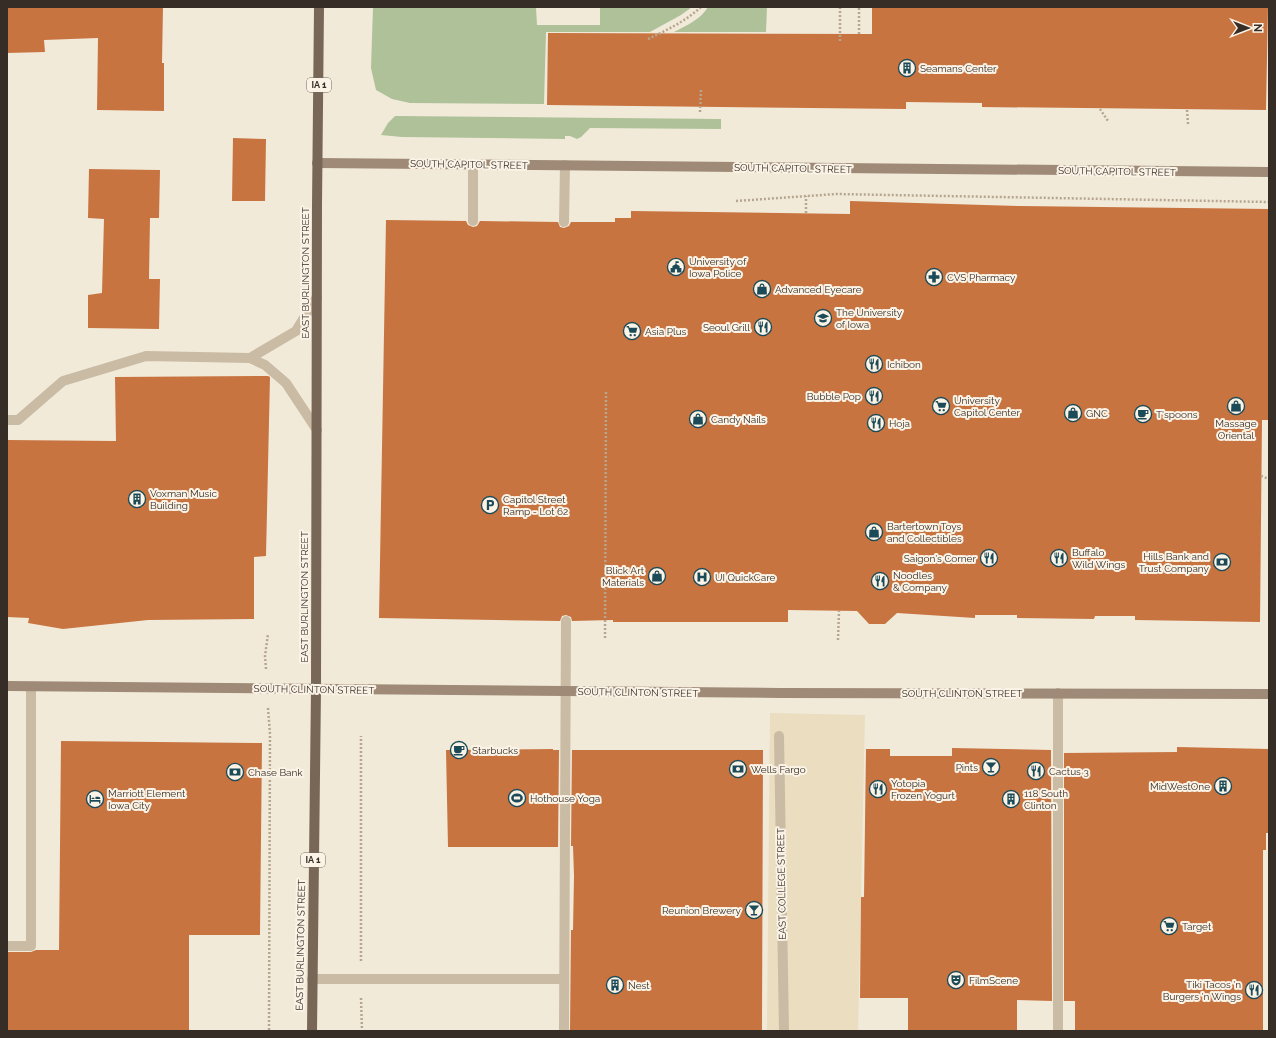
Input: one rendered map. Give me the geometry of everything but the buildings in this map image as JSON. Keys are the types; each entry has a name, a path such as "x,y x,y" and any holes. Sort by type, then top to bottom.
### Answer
{"main road":[{"name":"IA 1","path":"318,163 320,7"},
{"name":"EAST BURLINGTON STREET","path":"312,1031 316,689 318,163"}],"street":[{"name":"SOUTH CAPITOL STREET","path":"318,163 1269,172"},
{"path":"472,221 473,164"},
{"path":"564,222 565,165"},
{"path":"250,358 296,331 317,297"},
{"path":"7,420 18,420 63,381 146,356 250,358 265,366 286,383 317,430"},
{"path":"564,1031 564,979 568,939 566,621"},
{"name":"SOUTH CLINTON STREET","path":"7,686 566,691 1269,694"},
{"path":"7,946 31,946 31,686"},
{"path":"1058,693 1058,1031"},
{"name":"EAST COLLEGE STREET","path":"779,736 784,1031"},
{"path":"312,979 564,979"}],"path":[{"path":"648,39 690,17 701,7"},
{"path":"840,7 840,43"},
{"path":"859,7 859,34"},
{"path":"700,112 701,89"},
{"path":"1100,109 1108,121"},
{"path":"1187,110 1188,124"},
{"path":"736,201 836,194 1269,202"},
{"path":"806,196 806,213"},
{"path":"606,392 606,638"},
{"path":"1262,476 1269,479"},
{"path":"838,640 839,611"},
{"path":"268,634 265,656 270,734 269,1031"},
{"path":"361,736 362,1031"}],"green space":[{"path":"373,7 536,7 537,25 600,25 600,7 692,7 681,15 650,32 546,32 544,104 410,103 392,99 376,90 371,68"},
{"path":"708,7 767,7 766,32 674,32 697,19"},
{"path":"395,116 721,119 721,129 590,128 577,139 570,136 565,136 565,139 402,137 381,135 388,123"}],"shaded area":[{"path":"770,713 865,715 858,1031 767,1031"}],"place":[{"name":"Seamans Center","path":"907,68"},
{"name":"University of Iowa Police","path":"676,267"},
{"name":"CVS Pharmacy","path":"934,277"},
{"name":"Advanced Eyecare","path":"762,289"},
{"name":"The University of Iowa","path":"823,318"},
{"name":"Seoul Grill","path":"763,327"},
{"name":"Asia Plus","path":"632,331"},
{"name":"Ichibon","path":"874,364"},
{"name":"Bubble Pop","path":"874,396"},
{"name":"University Capitol Center","path":"941,406"},
{"name":"Massage Oriental","path":"1236,406"},
{"name":"GNC","path":"1073,413"},
{"name":"T'spoons","path":"1143,414"},
{"name":"Candy Nails","path":"698,419"},
{"name":"Hoja","path":"876,423"},
{"name":"Voxman Music Building","path":"137,499"},
{"name":"Capitol Street Ramp - Lot 62","path":"490,505"},
{"name":"Bartertown Toys and Collectibles","path":"874,532"},
{"name":"Saigon's Corner","path":"989,558"},
{"name":"Buffalo Wild Wings","path":"1059,558"},
{"name":"Hills Bank and Trust Company","path":"1222,562"},
{"name":"Blick Art Materials","path":"657,576"},
{"name":"UI QuickCare","path":"702,577"},
{"name":"Noodles & Company","path":"880,581"},
{"name":"Starbucks","path":"459,750"},
{"name":"Pints","path":"991,767"},
{"name":"Wells Fargo","path":"738,769"},
{"name":"Cactus 3","path":"1036,771"},
{"name":"Chase Bank","path":"235,772"},
{"name":"MidWestOne","path":"1223,786"},
{"name":"Yotopia Frozen Yogurt","path":"878,789"},
{"name":"Hothouse Yoga","path":"517,798"},
{"name":"Marriott Element Iowa City","path":"95,799"},
{"name":"118 South Clinton","path":"1011,799"},
{"name":"Reunion Brewery","path":"754,910"},
{"name":"Target","path":"1169,926"},
{"name":"FilmScene","path":"956,980"},
{"name":"Nest","path":"615,985"},
{"name":"Tiki Tacos 'n Burgers 'n Wings","path":"1254,990"}]}
